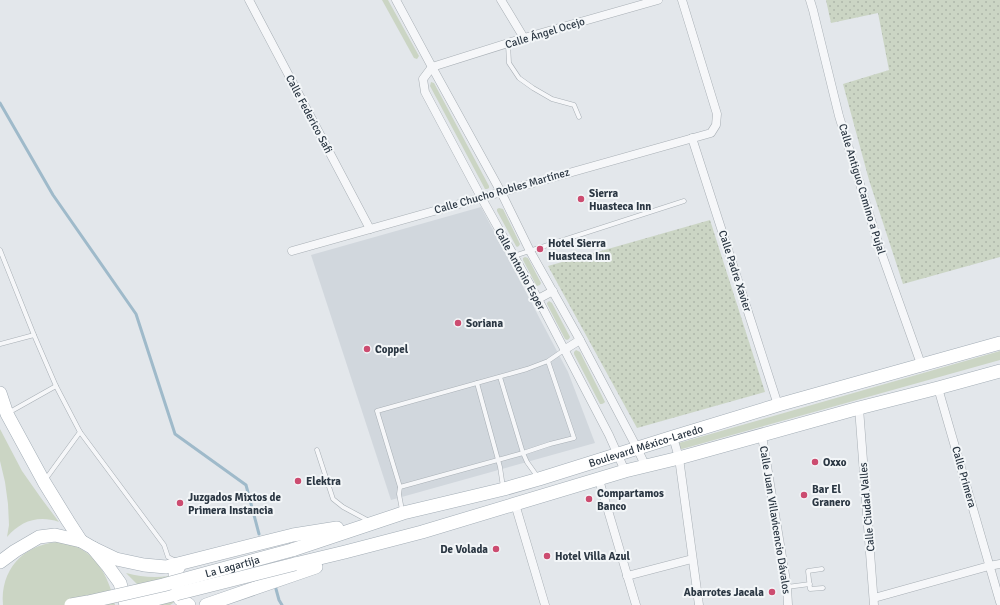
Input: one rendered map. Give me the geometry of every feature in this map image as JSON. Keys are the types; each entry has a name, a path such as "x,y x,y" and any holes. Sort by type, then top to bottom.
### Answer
{"main road":[{"name":"Boulevard México-Laredo","path":"292,550 403,513 504,489 778,405 1000,343"},
{"name":"Boulevard México-Laredo","path":"295,564 422,532 626,471 762,436 859,408 1000,371"},
{"path":"0,393 7,414 44,482 82,541"},
{"path":"0,562 39,537 55,536 82,541 116,559 144,565 166,567 293,535 373,522"},
{"path":"180,564 175,574 180,599 189,605 206,605 282,578 422,532"},
{"path":"94,548 120,583 126,605"},
{"name":"La Lagartija","path":"174,588 292,550"},
{"name":"La Lagartija","path":"174,588 295,564"},
{"path":"71,605 174,588"},
{"path":"132,605 174,588"}],"street":[{"name":"Calle Federico Safi","path":"249,0 370,228"},
{"name":"Calle Antonio Esper","path":"396,0 501,192 530,251 580,340 646,467"},
{"path":"501,0 524,38"},
{"name":"Calle Ángel Ocejo","path":"432,67 524,38 658,0"},
{"name":"Calle Chucho Robles Martínez","path":"292,251 711,133 716,125 717,114 682,0"},
{"name":"Calle Antiguo Camino a Pujal","path":"810,0 842,123 880,249 921,364"},
{"name":"Calle Antonio Esper","path":"432,67 423,79 425,92 538,299 609,435 626,471"},
{"name":"Calle Padre Xavier","path":"692,138 778,405"},
{"path":"538,299 553,291"},
{"path":"564,350 580,340"},
{"name":"Calle Primera","path":"938,388 1000,602"},
{"name":"Calle Ciudad Valles","path":"859,408 874,601"},
{"name":"Calle Juan Villavicencio Dávalos","path":"762,436 787,587 788,605"},
{"path":"673,437 679,458 699,605"},
{"path":"599,480 636,605"},
{"path":"515,504 545,605"},
{"path":"627,576 692,559"},
{"path":"874,601 1000,564"}],"lane":[{"path":"508,44 509,63 519,78 552,99 574,105 580,117"},
{"path":"514,256 684,200"},
{"path":"0,250 56,386 80,432 164,545 168,557 180,564"},
{"path":"0,344 34,335"},
{"path":"403,513 399,494 400,487 377,411 527,369 548,361 564,350"},
{"path":"400,487 574,438 548,361"},
{"path":"500,376 523,453 527,462 539,479"},
{"path":"477,383 498,460 504,489"},
{"path":"7,414 56,386"},
{"path":"44,482 80,432"},
{"path":"318,450 333,499 343,507 373,522"},
{"path":"822,569 808,571 810,589 823,588"},
{"path":"787,587 810,584"}],"shaded area":[{"path":"481,207 568,372 595,443 391,500 311,255"}],"green space":[{"path":"382,0 388,0 419,56 417,59 414,58"},
{"path":"826,0 1000,0 1000,257 903,284 869,180 843,84 889,70 878,13 831,23"},
{"path":"431,82 434,83 489,188 485,189 430,86"},
{"path":"499,208 503,209 520,244 517,247 497,211"},
{"path":"710,220 765,392 637,428 548,266"},
{"path":"525,257 528,258 541,283 540,285 536,285 523,260"},
{"path":"549,301 552,303 570,337 567,340 565,339 547,304"},
{"path":"576,350 580,352 605,402 604,403 600,404 574,354"},
{"path":"1000,351 1000,360 682,449 680,449 677,445 679,443"},
{"path":"0,429 22,471 59,522 44,519 30,521 12,531 7,537 9,525 8,504 0,461"},
{"path":"57,542 75,546 91,556 102,570 106,578 115,605 3,605 5,581 16,562 24,554 34,548"},
{"path":"126,573 148,577 169,576 176,601 170,605 145,605 138,585"}],"waterway":[{"path":"0,103 53,195 136,314 175,434 246,485 259,534"},
{"path":"276,589 282,605"}],"place":[{"name":"Sierra Huasteca Inn","path":"581,199"},
{"name":"Hotel Sierra Huasteca Inn","path":"540,249"},
{"name":"Soriana","path":"458,323"},
{"name":"Coppel","path":"367,349"},
{"name":"Oxxo","path":"815,462"},
{"name":"Elektra","path":"298,481"},
{"name":"Bar El Granero","path":"804,495"},
{"name":"Compartamos Banco","path":"589,499"},
{"name":"Juzgados Mixtos de Primera Instancia","path":"180,503"},
{"name":"De Volada","path":"496,549"},
{"name":"Hotel Villa Azul","path":"547,556"},
{"name":"Abarrotes Jacala","path":"772,592"}]}
